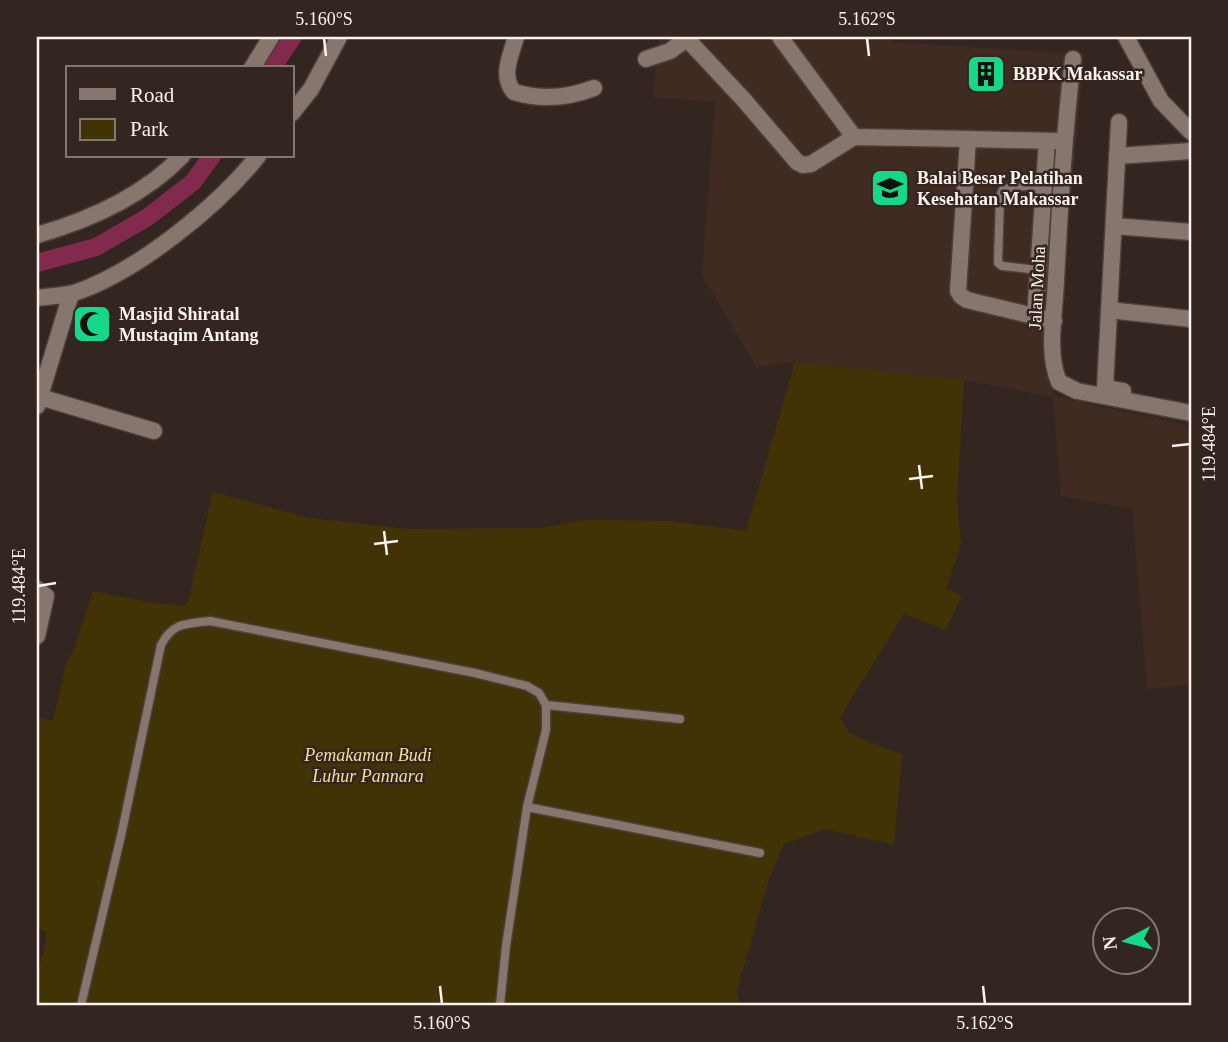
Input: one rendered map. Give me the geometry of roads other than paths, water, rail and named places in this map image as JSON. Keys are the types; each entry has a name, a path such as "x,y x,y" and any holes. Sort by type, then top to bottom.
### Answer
{"street":[{"path":"253,66 271,37"},
{"path":"294,110 311,89 339,37"},
{"path":"516,37 507,66 508,85 514,92 548,98 568,96 594,88"},
{"path":"780,37 854,137"},
{"path":"1126,37 1161,101 1191,132"},
{"path":"646,59 670,51 688,38 797,162 803,165 811,164 854,137 1055,141 1044,187 1035,317"},
{"name":"Jalan Moha","path":"1073,59 1055,141 1055,373 1059,382 1067,387 1191,413"},
{"path":"1119,122 1105,388 1191,403"},
{"path":"968,139 958,291 967,300 1054,321"},
{"path":"1117,156 1191,151"},
{"path":"37,235 66,227 120,203 180,158"},
{"path":"37,298 71,294 136,262 176,234 229,189 256,158"},
{"path":"1114,226 1191,232"},
{"path":"71,294 38,401 155,431"},
{"path":"1109,310 1191,319"},
{"path":"37,589 46,596 37,636"}],"lane":[{"path":"1038,270 1002,266 998,263 1000,197 1003,189 1010,187 1044,187"},
{"path":"81,1005 121,836 161,645 167,632 177,626 210,621 461,670 527,686 539,693 546,705 546,730 527,807 500,1005"},
{"path":"546,705 680,719"},
{"path":"527,807 760,853"}],"waterway":[{"path":"273,66 293,37"},
{"path":"37,263 96,247 148,217 193,182 211,158"}],"place":[{"name":"BBPK Makassar","path":"986,74"},
{"name":"Balai Besar Pelatihan Kesehatan Makassar","path":"890,188"},
{"name":"Masjid Shiratal Mustaqim Antang","path":"92,324"}],"park label":[{"name":"Pemakaman Budi Luhur Pannara","path":"368,765"}]}
